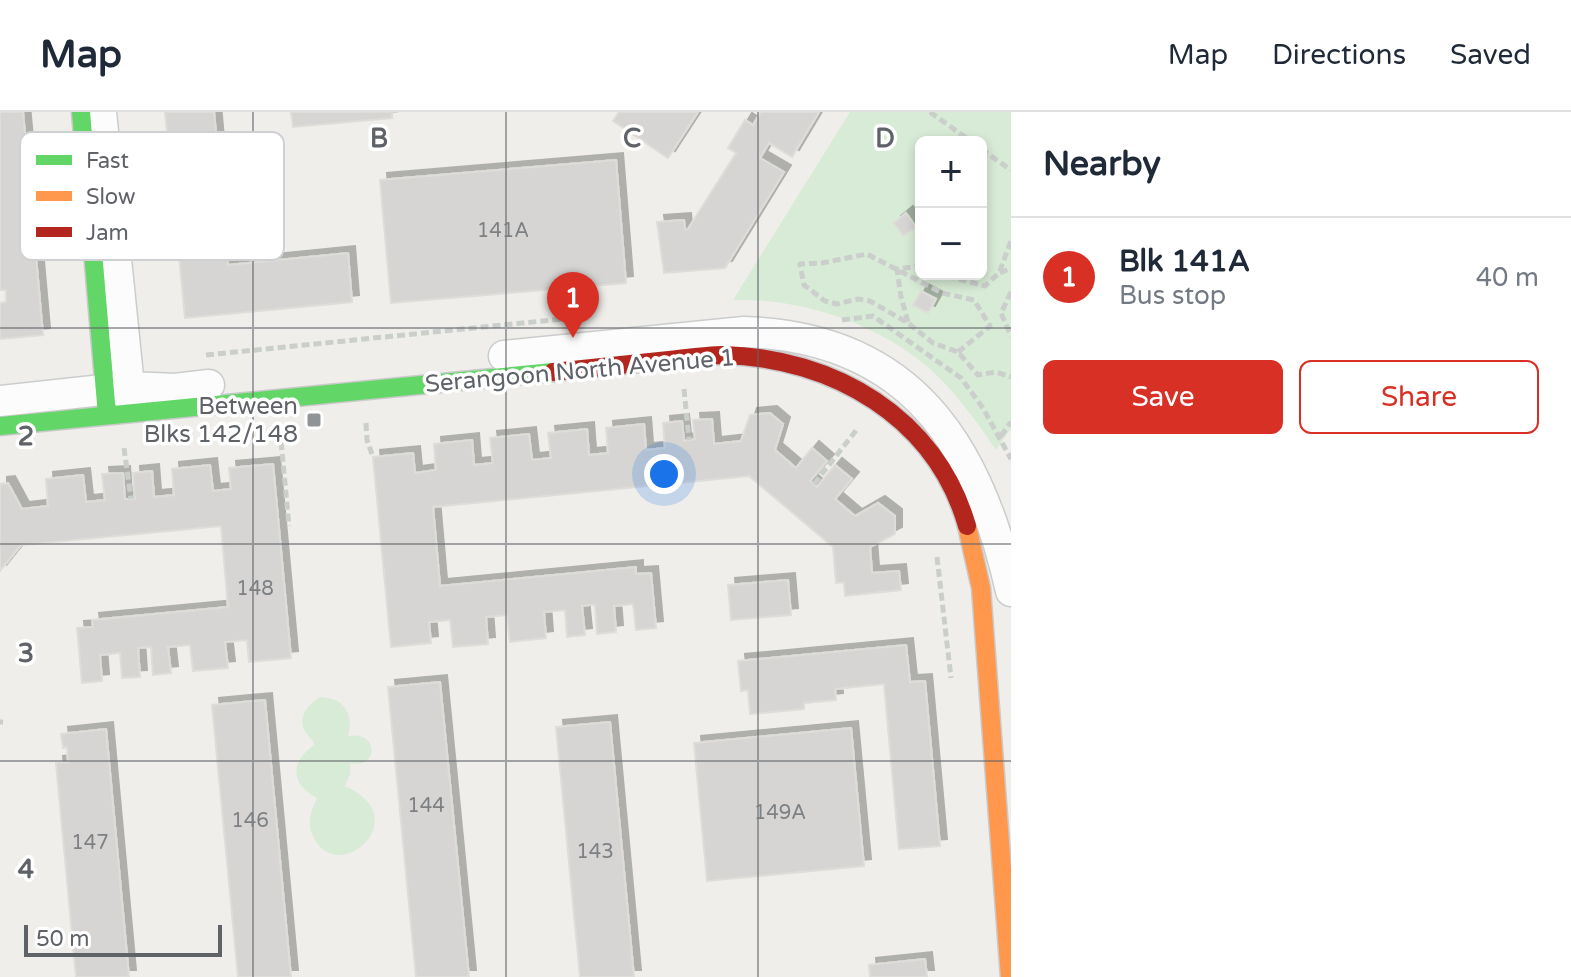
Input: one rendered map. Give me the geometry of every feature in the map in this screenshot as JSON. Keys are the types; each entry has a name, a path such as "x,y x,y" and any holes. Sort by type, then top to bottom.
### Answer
{"street":[{"path":"81,112 84,132"},
{"path":"101,112 102,132"},
{"path":"100,260 119,401"},
{"path":"110,260 119,401"},
{"name":"Serangoon North Avenue 1","path":"0,426 191,387 715,333 772,333 802,338 861,359 895,379 941,422 963,454 987,505 1011,591"},
{"name":"Serangoon North Avenue 1","path":"0,401 119,401 722,355 762,357 798,366 843,380 880,400 918,436 951,483 981,588 1010,977"}],"path":[{"path":"930,112 964,136"},
{"path":"987,153 1011,170"},
{"path":"999,273 1011,241"},
{"path":"958,352 990,326 974,300 942,293 867,254 800,264 804,285 825,301 837,304 858,299 870,301 908,323 926,338 958,352 978,375 996,372 1011,377"},
{"path":"897,269 915,267"},
{"path":"962,280 985,286 999,273 1011,268"},
{"path":"897,269 908,323"},
{"path":"1011,292 1001,313 1011,336"},
{"path":"838,320 873,316 961,378 1001,436 1011,459"},
{"path":"919,348 926,338"},
{"path":"198,356 370,339"},
{"path":"684,388 689,440"},
{"path":"365,418 367,440 373,457"},
{"path":"814,484 863,421"},
{"path":"1001,436 1011,422"},
{"path":"279,425 289,526"},
{"path":"123,443 131,499"},
{"path":"936,549 952,684"}],"green space":[{"path":"850,112 1011,112 1011,429 996,450 945,383 904,349 859,325 834,316 809,308 758,300 733,300"},
{"path":"320,697 335,700 345,708 350,720 348,736 366,739 372,750 366,761 350,763 345,786 365,799 374,814 374,829 366,842 355,851 341,855 327,852 315,840 310,819 317,798 302,786 296,773 300,759 314,745 304,729 303,718 308,707"}],"building":[{"path":"0,112 23,112 25,132 20,132 20,260 36,260 43,335 0,339 0,303 6,302 6,290 0,290"},
{"path":"165,112 214,112 216,132 167,132"},
{"path":"291,112 392,112 392,118 293,127"},
{"path":"619,112 698,112 668,158 613,121"},
{"path":"761,112 819,112 792,157 769,143 760,158 784,172 725,268 664,273 657,222 684,220 685,230 688,229 736,153 728,148 745,120 753,125"},
{"path":"616,160 626,283 391,303 380,180"},
{"path":"906,213 915,228 903,236 894,223"},
{"path":"348,253 352,302 185,318 179,260 228,260 228,265"},
{"path":"921,291 936,299 928,313 913,305"},
{"path":"770,413 783,424 775,450 796,468 812,448 827,461 810,481 817,487 835,465 852,479 835,499 855,516 878,503 895,516 895,534 870,547 872,573 899,571 901,590 845,596 844,582 836,583 833,547 749,476 433,507 440,586 636,567 636,574 651,573 656,628 636,630 633,604 614,606 616,632 597,634 595,605 589,605 582,606 585,635 567,637 565,610 544,612 546,638 510,642 507,615 486,617 488,644 453,647 450,620 429,622 431,643 391,647 373,457 413,453 415,473 436,470 434,444 472,440 474,465 493,463 490,438 529,434 532,460 551,458 548,433 587,429 589,455 608,453 606,428 644,424 646,450 665,448 663,423 682,421 684,441 695,439 693,420 712,419 714,444 741,441 750,415"},
{"path":"273,464 291,658 249,662 247,640 225,642 228,668 193,671 190,645 168,647 171,673 153,675 151,647 138,648 140,677 122,678 120,653 100,655 102,681 82,683 77,628 93,627 92,620 228,607 221,526 21,545 0,571 0,484 8,483 22,509 48,506 46,479 83,475 86,502 105,500 102,474 123,473 125,499 135,499 133,473 152,471 154,497 174,495 172,469 210,465 213,491 231,489 229,468"},
{"path":"788,580 791,615 731,620 728,585"},
{"path":"906,645 910,682 925,681 940,846 899,849 884,684 835,689 836,700 804,703 804,709 750,714 748,690 741,691 738,661"},
{"path":"440,682 469,977 416,977 388,687"},
{"path":"265,700 291,977 238,977 212,705"},
{"path":"610,722 634,977 580,977 556,727"},
{"path":"851,728 864,866 707,881 694,743"},
{"path":"106,729 129,977 76,977 56,763 68,762 67,747 63,748 61,734"},
{"path":"925,959 927,977 870,977 869,965"}],"traffic: fast":[{"path":"81,112 83,132"},
{"path":"94,260 107,415"},
{"path":"0,426 553,372"}],"traffic: slow":[{"path":"967,526 981,588 1010,977"}],"traffic: jam":[{"path":"553,372 724,355 764,359 804,368 841,382 875,401 905,425 931,454 952,487 967,526"}],"place":[{"name":"Blk 141A","path":"573,338"},
{"name":"Between Blks 142/148","path":"314,420"}]}
